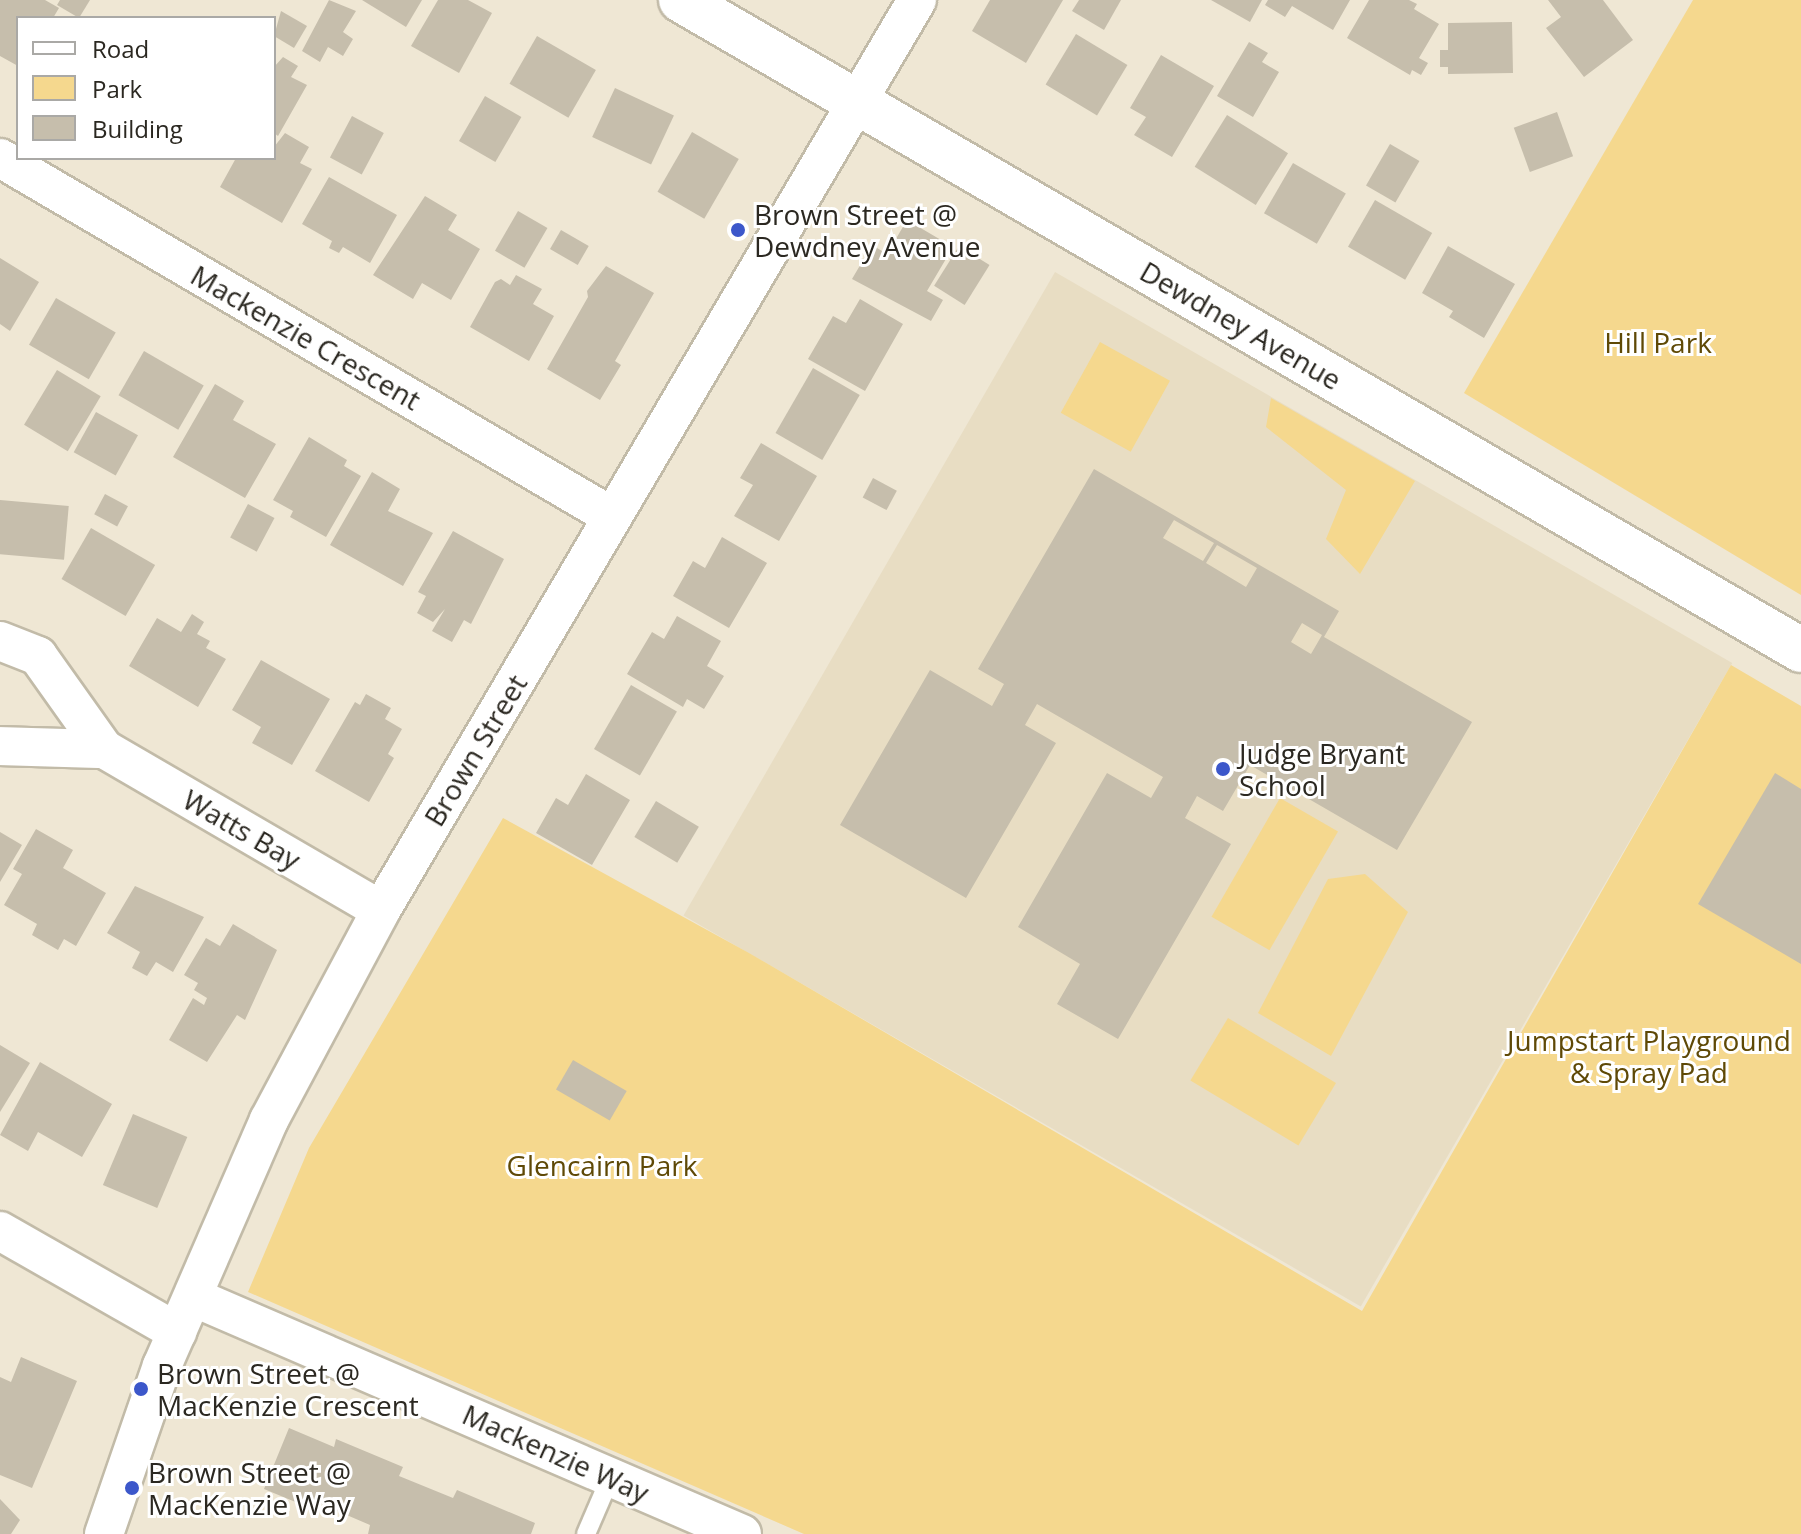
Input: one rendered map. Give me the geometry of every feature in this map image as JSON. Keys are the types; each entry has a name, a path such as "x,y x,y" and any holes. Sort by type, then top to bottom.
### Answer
{"street":[{"name":"Dewdney Avenue","path":"681,0 1801,650"},
{"name":"Brown Street","path":"104,1534 177,1332 269,1120 381,910 917,0"},
{"name":"Mackenzie Crescent","path":"0,158 613,517"},
{"name":"Watts Bay","path":"0,641 38,656 104,749 381,910"},
{"name":"Watts Bay","path":"0,746 104,749"},
{"path":"0,1231 177,1332"},
{"name":"Mackenzie Way","path":"193,1297 742,1534"}],"lane":[{"path":"586,1534 611,1476"}],"shaded area":[{"name":"Judge Bryant School","path":"1055,272 1732,663 1361,1306 684,915"}],"green space":[{"name":"Hill Park","path":"1693,0 1801,0 1801,595 1464,393"},
{"path":"1100,342 1170,381 1131,452 1061,413"},
{"path":"1271,398 1415,481 1360,574 1326,539 1346,490 1266,427"},
{"name":"Glencairn Park","path":"1731,665 1801,706 1801,1534 804,1534 248,1292 309,1148 503,818 749,953 1362,1311"},
{"path":"1280,798 1338,832 1270,950 1212,917"},
{"path":"1365,874 1408,912 1331,1056 1258,1013 1328,879"},
{"path":"1228,1018 1336,1083 1298,1145 1190,1081"}],"building":[{"path":"0,0 45,0 59,8 54,16 16,16 16,65 0,56"},
{"path":"60,0 90,0 80,16 57,5"},
{"path":"329,0 356,11 343,32 353,39 343,56 328,47 320,62 302,51"},
{"path":"362,0 422,0 406,27"},
{"path":"438,0 468,0 492,13 459,73 411,46"},
{"path":"990,0 1063,0 1026,63 972,31"},
{"path":"1079,0 1121,0 1104,30 1072,11"},
{"path":"1211,0 1262,0 1250,22"},
{"path":"1268,0 1350,0 1333,30 1292,6 1285,17 1265,5"},
{"path":"1369,0 1409,0 1417,4 1414,9 1439,24 1419,58 1428,63 1421,75 1412,70 1410,75 1347,38"},
{"path":"1548,0 1603,0 1633,40 1584,77 1546,28 1561,17"},
{"path":"281,11 307,26 294,48 276,37"},
{"path":"1512,22 1513,73 1448,74 1448,67 1440,67 1440,50 1448,50 1448,23"},
{"path":"1076,34 1127,65 1097,115 1046,85"},
{"path":"537,36 596,70 568,118 510,84"},
{"path":"1249,42 1268,53 1262,62 1279,72 1253,117 1217,96"},
{"path":"1161,55 1214,86 1172,157 1134,135 1146,117 1130,108"},
{"path":"283,57 298,66 291,77 307,85 278,136 276,134 276,65"},
{"path":"615,88 674,115 651,164 592,137"},
{"path":"485,96 521,117 495,162 459,141"},
{"path":"1557,112 1573,156 1530,172 1514,128"},
{"path":"1227,115 1288,153 1256,205 1195,167"},
{"path":"352,116 384,133 362,174 330,157"},
{"path":"692,132 739,159 704,219 658,192"},
{"path":"285,133 309,147 300,163 312,169 282,223 220,187 235,160 276,160 276,144"},
{"path":"1390,144 1419,161 1395,203 1366,186"},
{"path":"1293,163 1346,194 1317,244 1264,213"},
{"path":"329,177 397,215 370,263 343,247 339,253 329,248 332,241 302,224"},
{"path":"425,196 457,215 448,230 480,249 451,300 422,283 413,299 373,275"},
{"path":"1375,200 1432,233 1405,280 1348,247"},
{"path":"518,211 547,228 524,268 495,251"},
{"path":"907,220 953,247 927,291 943,300 931,321 852,279 872,245 887,254"},
{"path":"561,230 589,246 578,265 550,249"},
{"path":"959,246 990,265 965,305 934,286"},
{"path":"1448,246 1515,284 1484,338 1449,317 1453,311 1422,293"},
{"path":"0,258 39,282 10,331 0,324"},
{"path":"606,266 654,293 615,361 621,365 600,400 547,369 588,297 587,291"},
{"path":"516,275 542,289 533,304 554,316 529,361 470,327 495,282 501,279 510,285"},
{"path":"56,298 116,332 89,379 29,345"},
{"path":"860,299 903,324 865,391 808,359 833,316 846,323"},
{"path":"144,351 204,386 178,430 118,395"},
{"path":"813,368 860,395 822,460 776,433"},
{"path":"57,370 101,396 68,451 24,425"},
{"path":"215,384 244,401 233,420 276,444 245,498 173,457"},
{"path":"96,412 138,435 116,476 74,452"},
{"path":"309,437 347,460 344,466 361,476 326,537 290,517 293,511 273,500"},
{"path":"761,443 817,476 779,541 734,516 753,485 740,478"},
{"path":"1094,469 1339,611 1324,637 1472,722 1397,850 1250,765 1223,811 1197,796 1185,818 1231,844 1118,1039 1057,1004 1080,964 1018,927 1107,773 1151,798 1163,777 1037,704 1025,725 1056,743 966,898 840,825 930,670 992,706 1004,684 978,669","holes":["1174,520 1214,543 1203,561 1163,538","1217,545 1257,568 1246,587 1206,563","1302,623 1322,635 1311,654 1291,642"]},
{"path":"372,472 400,489 388,511 433,533 403,586 330,545"},
{"path":"873,478 897,491 887,510 863,497"},
{"path":"105,494 128,506 117,527 94,514"},
{"path":"0,500 69,506 64,560 0,554"},
{"path":"248,504 274,518 257,552 230,538"},
{"path":"91,528 155,565 126,616 61,579"},
{"path":"453,531 504,559 471,624 464,620 452,642 432,631 445,609 433,622 417,613 426,596 418,592"},
{"path":"722,537 767,563 729,628 673,596 693,561 705,568"},
{"path":"192,614 204,622 197,634 210,641 206,648 226,659 198,707 129,666 157,618 181,632"},
{"path":"677,616 721,641 707,666 724,676 704,709 687,699 683,707 627,674 652,632 664,639"},
{"path":"261,660 330,699 292,765 252,743 261,727 232,710"},
{"path":"631,685 677,712 640,776 594,749"},
{"path":"366,694 391,708 385,719 402,729 388,754 394,758 369,802 315,771 355,702 360,705"},
{"path":"1775,773 1801,789 1801,964 1698,904"},
{"path":"586,774 630,800 592,865 536,833 556,798 568,805"},
{"path":"656,801 699,827 677,863 634,837"},
{"path":"36,829 73,850 63,868 106,893 76,946 64,939 58,950 32,935 37,924 4,905 22,874 13,869"},
{"path":"0,832 22,845 0,882"},
{"path":"135,886 204,917 173,972 156,962 147,976 132,968 140,952 107,933"},
{"path":"233,924 277,950 245,1020 237,1015 207,1062 169,1040 193,998 204,1005 207,998 194,990 198,983 184,975 206,938 220,946"},
{"path":"0,1045 30,1063 0,1112"},
{"path":"573,1060 627,1091 610,1120 556,1089"},
{"path":"40,1062 112,1104 82,1157 38,1132 28,1151 0,1135"},
{"path":"133,1114 187,1137 157,1208 103,1185"},
{"path":"21,1357 77,1381 32,1488 0,1475 0,1377 11,1382"},
{"path":"289,1428 334,1447 336,1439 403,1467 399,1476 453,1498 457,1490 535,1523 531,1534 368,1534 370,1525 314,1501 310,1508 264,1489"},
{"path":"0,1499 20,1520 11,1534 0,1534"}],"place":[{"name":"Brown Street @ Dewdney Avenue","path":"738,230"},
{"name":"Judge Bryant School","path":"1223,769"},
{"name":"Brown Street @ MacKenzie Crescent","path":"141,1389"},
{"name":"Brown Street @ MacKenzie Way","path":"132,1488"}],"park label":[{"name":"Jumpstart Playground & Spray Pad","path":"1649,1056"}]}
